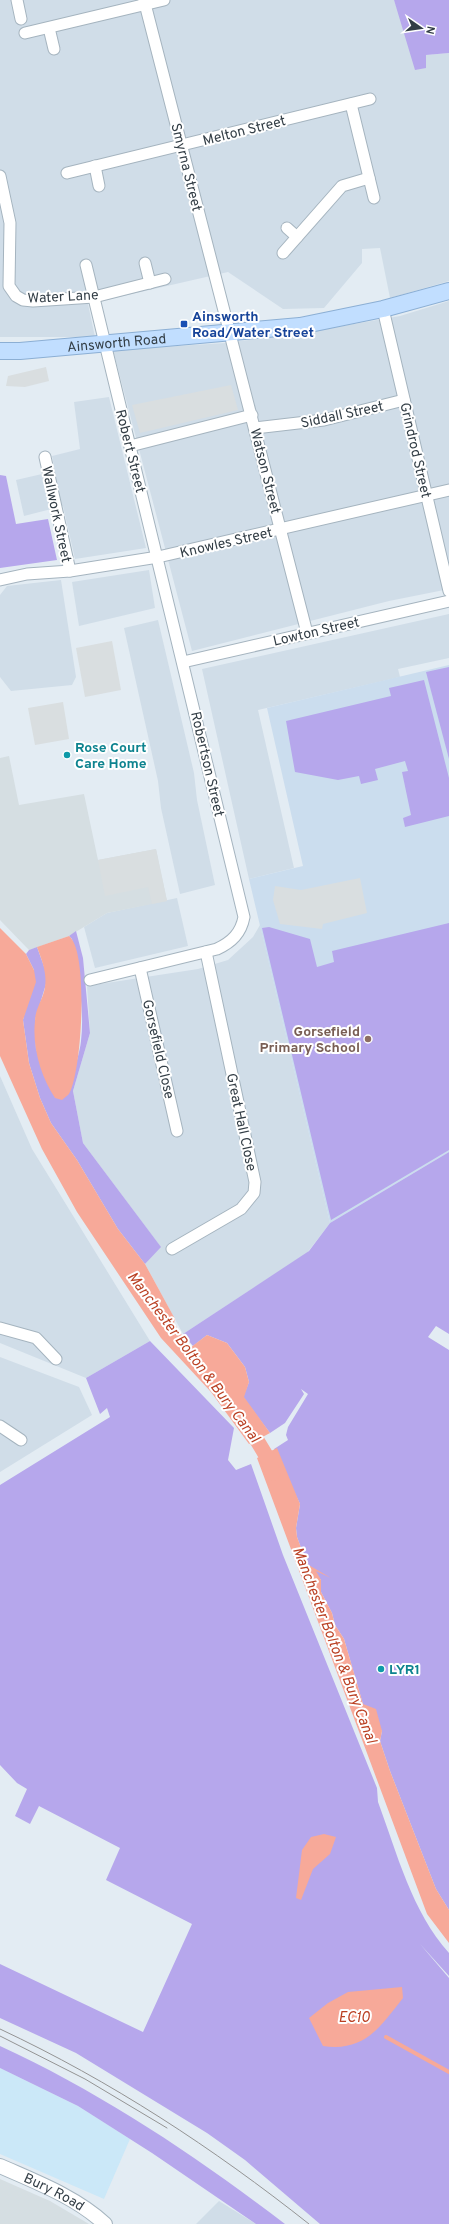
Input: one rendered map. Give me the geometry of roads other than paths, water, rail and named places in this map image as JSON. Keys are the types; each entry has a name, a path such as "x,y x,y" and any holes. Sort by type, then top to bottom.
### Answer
{"main road":[{"name":"Ainsworth Road","path":"0,351 20,351 300,326 383,309 449,291"},
{"name":"Ainsworth Road","path":"0,362 20,351"}],"street":[{"path":"17,0 21,19"},
{"path":"25,33 145,2 164,0"},
{"name":"Smyrna Street","path":"145,2 230,333"},
{"path":"49,28 54,49"},
{"name":"Melton Street","path":"67,173 182,146 370,98"},
{"path":"351,104 374,198"},
{"path":"95,166 99,186"},
{"name":"Water Lane","path":"0,176 1,187 9,214 9,286 11,292 23,300 33,301 94,297 165,279"},
{"path":"282,253 342,186 369,178"},
{"path":"286,228 297,236"},
{"path":"145,263 150,283"},
{"name":"Robert Street","path":"86,265 158,558"},
{"name":"Grindrod Street","path":"383,309 449,591"},
{"name":"Watson Street","path":"230,333 307,633"},
{"name":"Siddall Street","path":"255,428 324,420 404,400"},
{"path":"130,446 252,415"},
{"name":"Wallwork Street","path":"45,457 70,571"},
{"name":"Knowles Street","path":"0,580 27,574 70,571 158,558 449,490"},
{"name":"Robertson Street","path":"158,558 244,917 239,933 232,940 217,949 206,952"},
{"name":"Lowton Street","path":"183,662 449,601"},
{"path":"90,980 206,952"},
{"name":"Great Hall Close","path":"172,1249 241,1209 254,1193 255,1182 206,952"},
{"name":"Gorsefield Close","path":"140,968 177,1131"},
{"path":"0,1328 36,1338 56,1359"},
{"path":"0,1426 20,1440"},
{"name":"Bury Road","path":"0,2166 43,2185 75,2202 105,2224"}],"water":[{"path":"0,928 26,954 34,970 36,982 23,1020 29,1063 40,1098 51,1123 77,1160 118,1229 145,1264 175,1319 174,1323 190,1348 207,1335 227,1343 245,1367 249,1382 244,1397 270,1433 249,1444 211,1392 161,1338 77,1212 42,1149 0,1056"},
{"path":"69,936 75,946 79,964 81,987 80,1038 74,1082 69,1094 62,1100 55,1098 50,1090 36,1051 34,1031 35,1018 45,989 43,965 37,947"},
{"path":"277,1448 300,1504 296,1528 297,1537 307,1564 331,1578 316,1571 321,1580 321,1592 332,1613 335,1625 344,1639 363,1704 376,1709 382,1731 380,1741 390,1771 436,1889 449,1910 449,1943 427,1914 257,1458"},
{"path":"324,1834 336,1837 330,1854 313,1869 301,1900 296,1898 302,1850 311,1837"},
{"name":"EC10","path":"402,1987 403,1998 379,2028 370,2035 361,2041 350,2045 338,2047 323,2046 309,2018 328,2003 348,1992"}],"waterway":[{"name":"Manchester Bolton & Bury Canal","path":"247,1424 267,1457 273,1473"},
{"path":"386,2037 449,2072"}],"tram line":[{"path":"0,2029 82,2071 160,2118 236,2169 309,2224"},
{"path":"0,2036 85,2079 167,2128"}],"place":[{"name":"Ainsworth Road/Water Street","path":"184,324"},
{"name":"Rose Court Care Home","path":"67,755"},
{"name":"Gorsefield Primary School","path":"368,1039"},
{"name":"LYR1","path":"381,1669"}]}
